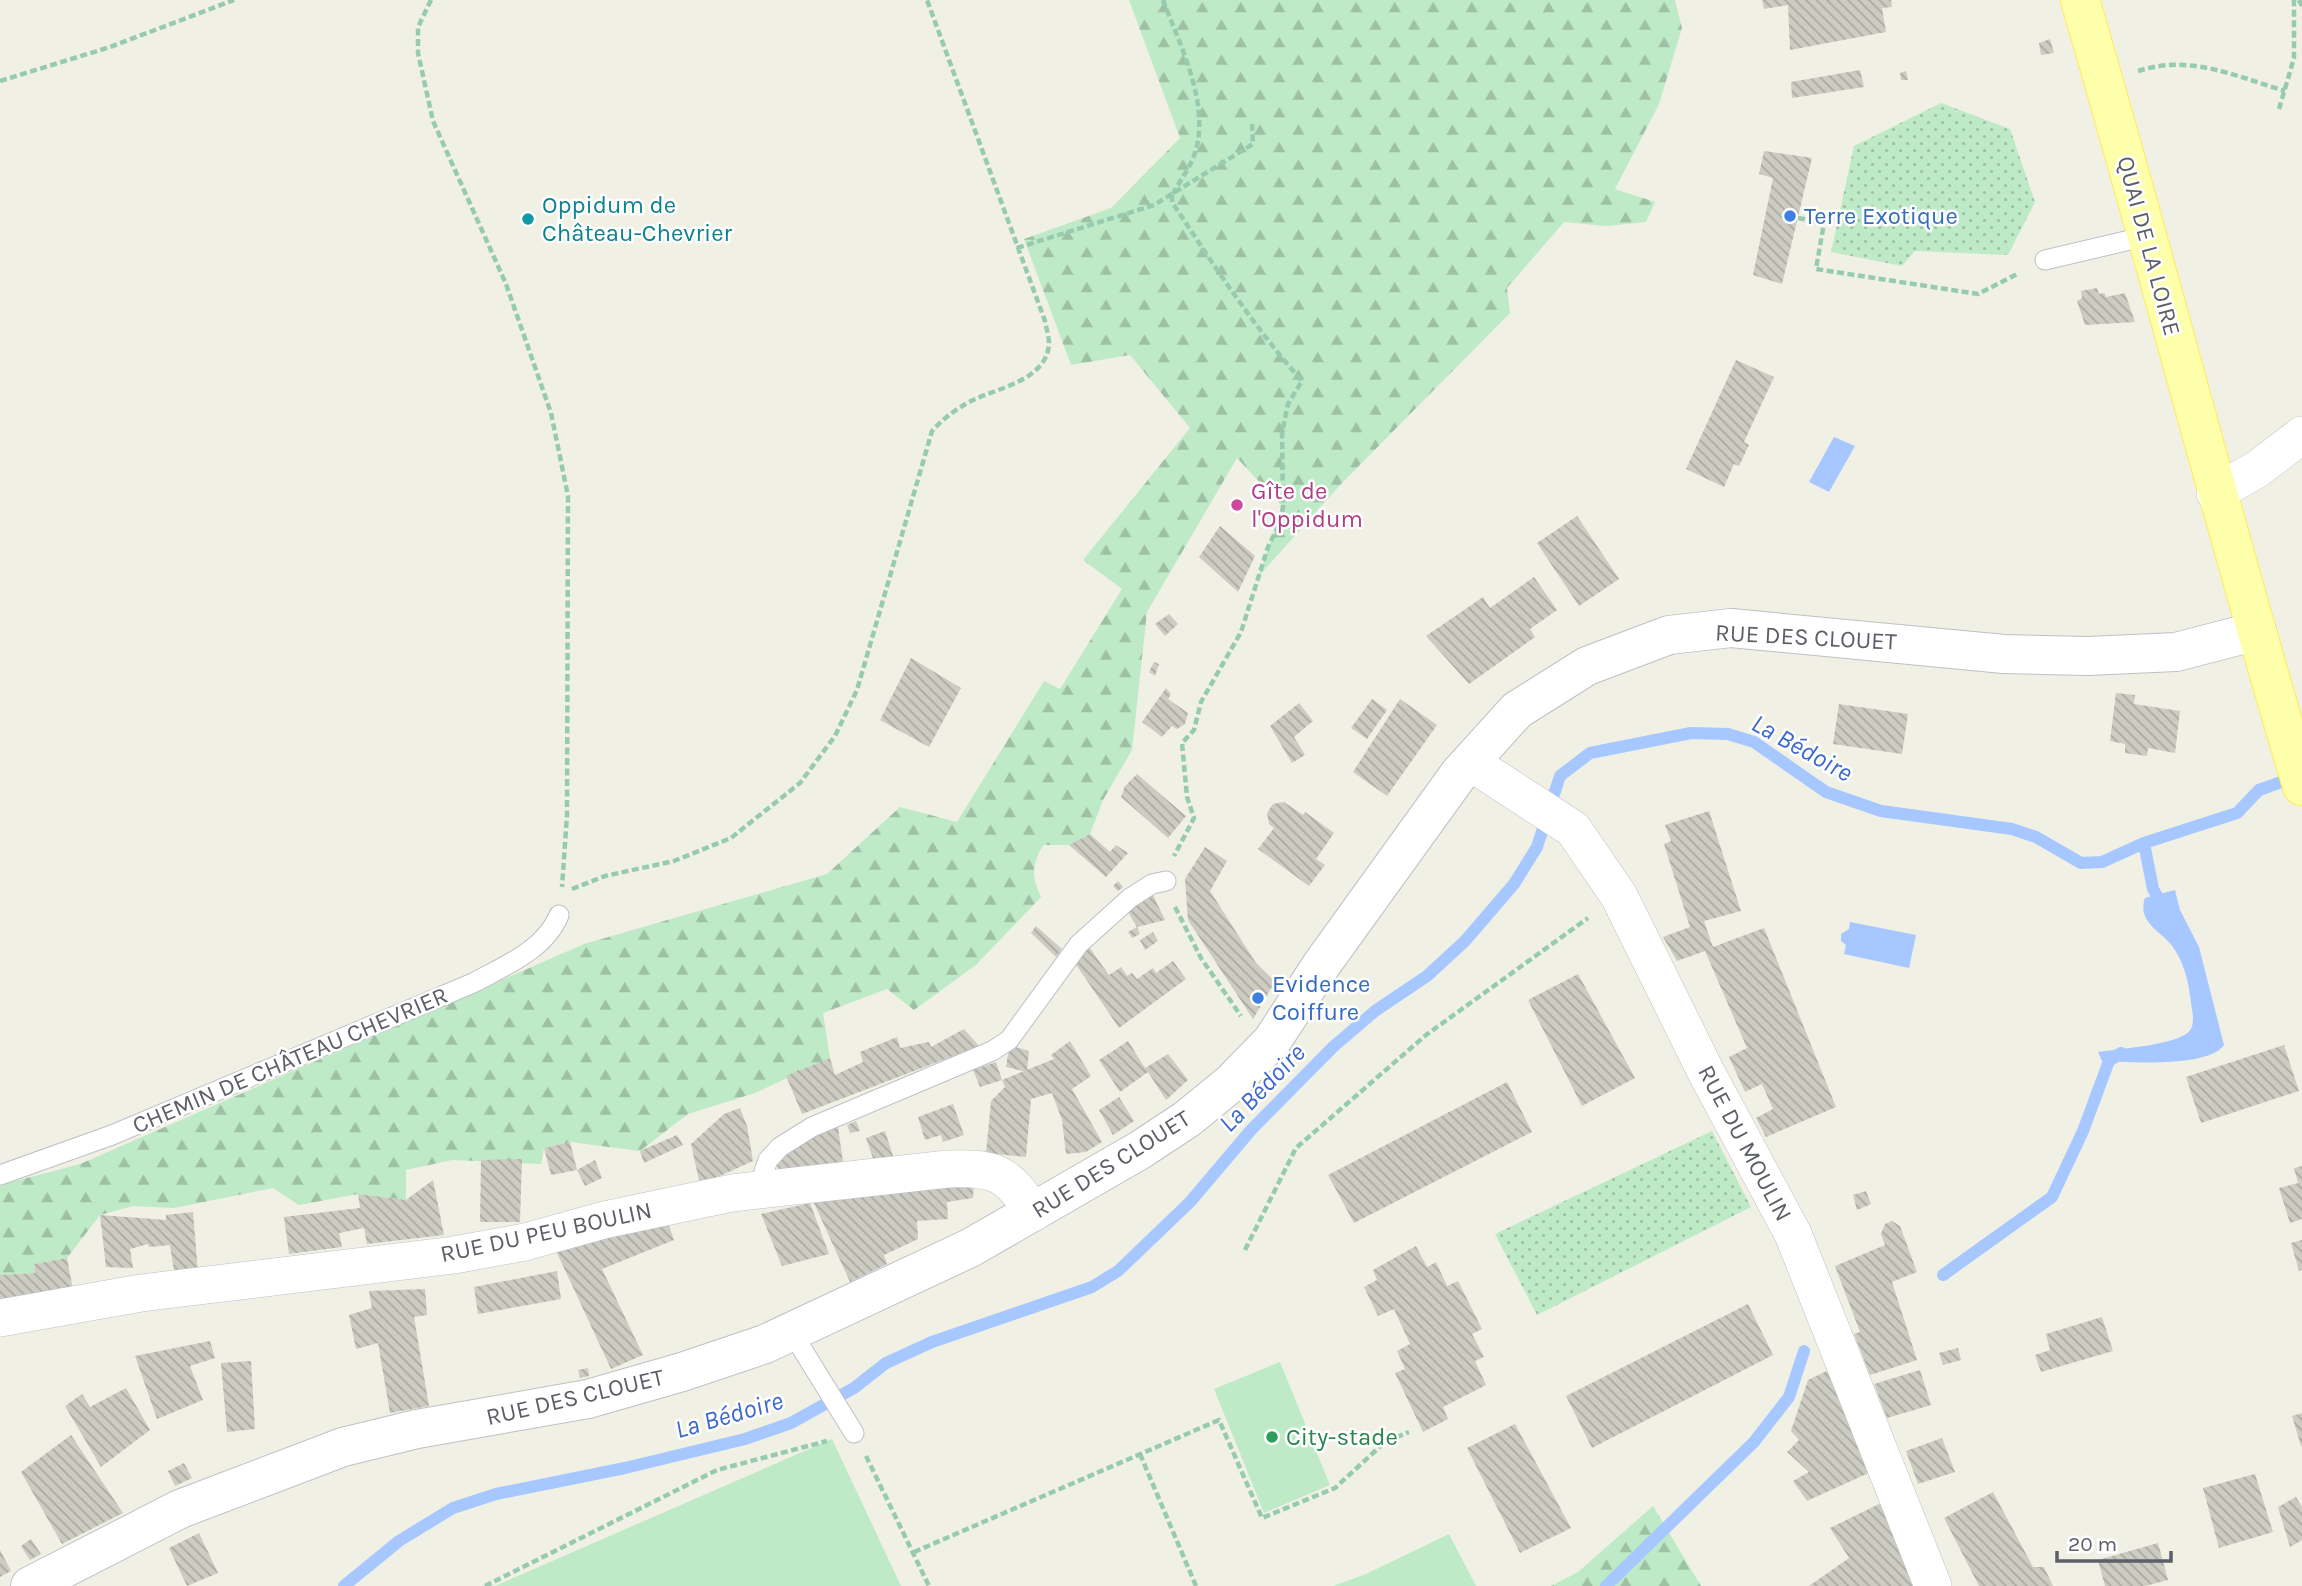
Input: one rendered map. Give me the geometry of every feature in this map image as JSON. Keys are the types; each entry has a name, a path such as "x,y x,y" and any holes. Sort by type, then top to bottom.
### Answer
{"main road":[{"name":"QUAI DE LA LOIRE","path":"2080,0 2147,236 2215,493 2256,631"},
{"path":"2256,631 2302,786"}],"street":[{"path":"2215,493 2256,470 2302,435"},
{"name":"RUE DES CLOUET","path":"30,1586 180,1509 343,1447 417,1429 600,1396 682,1372 765,1343 970,1248 1033,1213 1187,1119 1231,1083 1272,1041 1322,964 1470,762 1517,710 1587,666 1669,635 1731,628 2004,653 2088,656 2176,652 2256,631"},
{"name":"RUE DU MOULIN","path":"1470,762 1573,829 1619,896 1706,1072 1793,1234 1933,1586"},
{"name":"RUE DU PEU BOULIN","path":"0,1318 141,1293 454,1255 525,1242 617,1217 765,1189 973,1168 1004,1176 1014,1184 1033,1213"}],"lane":[{"path":"2045,260 2147,236"},
{"path":"765,1189 764,1171 768,1160 780,1147 812,1127 992,1051 1009,1040 1079,944 1130,898 1152,884 1166,881"},
{"name":"CHEMIN DE CHÂTEAU CHEVRIER","path":"0,1175 112,1135 473,983 524,954 552,934 559,915"},
{"path":"792,1331 854,1433"}],"path":[{"path":"0,81 110,47 234,0"},
{"path":"419,0 426,7"},
{"path":"430,0 418,27 418,53 433,121 506,284 551,413 568,496 567,815 561,894 605,876 674,861 731,838 800,783 835,736 857,690 932,431 946,416 971,401 1030,376 1044,359 1049,343 1045,321 927,0"},
{"path":"1163,0 1190,71 1200,128 1194,156 1172,195 1172,202 1276,352 1302,380 1288,404 1282,433 1283,507 1280,523 1268,547 1241,632 1201,702 1194,730 1182,743 1187,797 1194,818 1172,860 1166,881 1170,899 1188,935 1220,988 1248,1024 1272,1041"},
{"path":"2297,0 2302,6"},
{"path":"2279,109 2294,58 2297,0"},
{"path":"2162,64 2203,66 2286,91"},
{"path":"1017,248 1132,214 1172,195 1253,144 1252,123"},
{"path":"1798,218 1824,223 1816,269 1978,294 2045,260"},
{"path":"1245,1250 1296,1148 1426,1035 1619,896"},
{"path":"915,1552 1219,1420 1262,1518 1335,1488 1385,1442 1409,1432"},
{"path":"485,1586 717,1471 854,1433 915,1552 929,1586"},
{"path":"1140,1454 1196,1586"}],"green space":[{"path":"1129,0 1675,0 1682,28 1659,104 1615,189 1655,202 1646,222 1606,226 1564,222 1507,288 1510,313 1341,484 1258,577 1283,507 1237,458 1147,612 1132,750 1103,800 1090,834 1069,845 1043,845 1034,871 1041,897 976,965 914,1010 887,989 823,1013 830,1058 755,1093 688,1114 640,1151 570,1142 544,1148 541,1164 452,1160 406,1170 406,1200 358,1194 299,1205 273,1188 174,1208 133,1206 100,1215 67,1258 34,1264 35,1273 0,1275 0,1185 80,1164 584,944 827,874 900,807 957,822 1044,681 1060,689 1122,589 1083,560 1190,428 1130,355 1071,365 1024,239 1111,208 1180,138"},
{"path":"1941,103 2010,129 2035,202 2008,255 1915,251 1902,266 1831,252 1854,146"},
{"path":"1712,1131 1751,1207 1537,1315 1495,1234"},
{"name":"City-stade","path":"1280,1362 1330,1485 1264,1513 1214,1389"},
{"path":"832,1439 901,1586 495,1586"},
{"path":"1653,1506 1701,1586 1551,1586 1578,1572"},
{"path":"1449,1534 1476,1586 1333,1586 1366,1574"}],"water":[{"path":"1834,437 1855,446 1829,492 1809,482"},
{"path":"2175,890 2180,910 2199,947 2224,1045 2202,1057 2185,1060 2102,1061 2098,1052 2163,1043 2191,1029 2193,1019 2190,995 2181,962 2175,950 2148,921 2143,907 2145,898"},
{"path":"1850,922 1916,935 1909,968 1844,954 1846,945 1841,941 1841,934 1849,929"}],"building":[{"path":"1762,0 1891,0 1892,7 1882,8 1886,32 1790,50 1788,5 1764,9"},
{"path":"2050,39 2054,53 2041,55 2039,43"},
{"path":"1860,70 1864,87 1792,98 1791,82"},
{"path":"1906,71 1908,80 1901,80 1900,73"},
{"path":"1764,151 1812,158 1782,284 1753,275 1773,178 1759,174"},
{"path":"2097,288 2099,294 2104,293 2106,297 2125,293 2135,322 2085,325 2077,301 2082,298 2081,291"},
{"path":"1736,360 1774,377 1744,442 1749,445 1739,466 1734,464 1724,487 1686,469"},
{"path":"1577,516 1619,579 1579,606 1537,543"},
{"path":"1220,526 1255,556 1238,592 1199,557"},
{"path":"1534,577 1557,610 1530,629 1535,637 1469,684 1426,636 1483,597 1490,608"},
{"path":"1169,614 1178,624 1165,636 1155,624"},
{"path":"911,658 961,688 929,747 880,720"},
{"path":"1154,662 1159,664 1155,676 1149,672"},
{"path":"1166,688 1171,694 1168,699 1188,713 1185,724 1177,729 1172,726 1162,737 1142,722"},
{"path":"2116,693 2135,695 2134,704 2180,711 2175,753 2148,748 2147,756 2125,753 2125,744 2110,741"},
{"path":"1372,699 1387,710 1367,739 1351,728"},
{"path":"1400,699 1437,725 1387,796 1353,772"},
{"path":"1299,703 1313,721 1294,737 1305,755 1292,763 1270,726"},
{"path":"1839,704 1908,714 1902,754 1833,744"},
{"path":"1137,774 1186,816 1168,838 1121,797 1125,786"},
{"path":"1284,802 1303,815 1305,812 1334,833 1316,859 1325,865 1309,886 1258,849 1274,828 1269,824 1267,813 1273,804"},
{"path":"1709,811 1741,911 1704,921 1713,947 1764,928 1836,1107 1766,1137 1756,1118 1773,1109 1762,1084 1745,1092 1729,1057 1747,1048 1705,951 1677,961 1663,937 1690,927 1664,844 1671,841 1665,825"},
{"path":"1090,834 1110,852 1116,845 1128,853 1106,877 1069,845"},
{"path":"1205,847 1227,861 1210,891 1256,963 1275,982 1253,1019 1188,920 1185,879"},
{"path":"1118,881 1123,887 1118,891 1113,886"},
{"path":"1152,893 1165,920 1137,927 1125,907"},
{"path":"1036,926 1062,949 1056,957 1031,933"},
{"path":"1137,927 1140,934 1132,938 1128,932"},
{"path":"1153,932 1158,941 1145,950 1140,940"},
{"path":"1087,944 1109,975 1121,967 1127,976 1132,973 1137,979 1153,968 1156,973 1173,961 1186,979 1119,1028 1073,960"},
{"path":"1578,974 1635,1078 1582,1106 1528,1000"},
{"path":"964,1029 979,1046 802,1114 786,1076 830,1058 835,1075 863,1062 860,1052 897,1037 900,1048 929,1042 931,1047"},
{"path":"1070,1041 1091,1076 1072,1089 1102,1142 1086,1152 1066,1154 1062,1120 1052,1093 1031,1099 1026,1157 986,1153 991,1101 1005,1087 1002,1080 1054,1059 1051,1055"},
{"path":"1128,1041 1145,1068 1168,1054 1188,1080 1166,1100 1148,1072 1120,1092 1099,1060"},
{"path":"2284,1045 2299,1091 2201,1123 2186,1077"},
{"path":"1016,1047 1029,1051 1027,1072 1006,1067 1009,1049"},
{"path":"996,1062 1002,1080 980,1087 973,1070"},
{"path":"1507,1082 1532,1132 1354,1223 1328,1175"},
{"path":"1119,1097 1134,1121 1113,1135 1099,1110"},
{"path":"953,1104 964,1135 943,1142 941,1135 925,1140 918,1117"},
{"path":"740,1108 747,1126 753,1161 700,1185 691,1144 724,1114"},
{"path":"856,1121 860,1131 850,1133 847,1125"},
{"path":"838,1127 844,1169 783,1179 776,1163 810,1137"},
{"path":"885,1131 894,1159 875,1164 866,1138"},
{"path":"677,1135 683,1145 644,1163 640,1151"},
{"path":"570,1142 577,1170 551,1175 544,1148"},
{"path":"522,1159 520,1222 480,1222 481,1160"},
{"path":"595,1160 602,1178 585,1186 577,1170"},
{"path":"2302,1166 2302,1219 2290,1223 2279,1188 2298,1183 2294,1168"},
{"path":"433,1180 444,1235 367,1244 364,1228 339,1233 342,1247 289,1254 284,1217 360,1208 358,1194 406,1200"},
{"path":"974,1180 973,1198 947,1202 948,1219 917,1221 918,1239 884,1255 887,1264 850,1282 813,1201"},
{"path":"1866,1191 1871,1204 1857,1210 1853,1195"},
{"path":"810,1203 829,1254 782,1266 761,1214"},
{"path":"193,1212 198,1272 174,1271 170,1245 149,1247 148,1244 130,1249 133,1268 106,1267 100,1215 166,1220 166,1215"},
{"path":"665,1214 674,1240 602,1269 643,1355 611,1369 551,1240"},
{"path":"1892,1221 1900,1226 1917,1272 1892,1282 1917,1360 1870,1375 1854,1334 1860,1332 1835,1266 1885,1245 1881,1234 1885,1224"},
{"path":"2302,1240 2302,1270 2299,1271 2291,1243"},
{"path":"1416,1246 1427,1267 1436,1262 1447,1286 1458,1281 1482,1329 1472,1334 1484,1357 1475,1361 1486,1385 1443,1407 1448,1419 1423,1432 1395,1373 1405,1369 1397,1351 1410,1344 1394,1309 1378,1316 1364,1287 1377,1280 1373,1270"},
{"path":"67,1258 73,1290 0,1305 0,1275 35,1273 34,1264"},
{"path":"557,1271 561,1299 478,1314 474,1287"},
{"path":"425,1289 427,1315 414,1317 429,1406 390,1413 378,1343 356,1349 349,1315 372,1308 369,1291"},
{"path":"1748,1304 1773,1355 1592,1448 1566,1396"},
{"path":"2102,1317 2113,1351 2041,1372 2035,1355 2050,1350 2046,1334"},
{"path":"210,1341 215,1358 190,1366 203,1400 157,1419 135,1356"},
{"path":"1958,1348 1961,1360 1943,1365 1939,1353"},
{"path":"251,1361 255,1429 227,1432 221,1363"},
{"path":"588,1368 589,1376 580,1378 578,1370"},
{"path":"1831,1369 1873,1471 1807,1501 1793,1481 1809,1472 1787,1452 1799,1440 1791,1431 1808,1380"},
{"path":"1920,1370 1931,1405 1887,1418 1874,1384"},
{"path":"126,1388 150,1430 101,1467 65,1406 82,1394 90,1407"},
{"path":"2302,1413 2302,1446 2301,1446 2292,1416"},
{"path":"1515,1424 1571,1528 1520,1553 1467,1448"},
{"path":"71,1435 123,1513 62,1544 21,1472"},
{"path":"1942,1438 1955,1472 1918,1484 1906,1451"},
{"path":"184,1463 192,1478 175,1486 168,1471"},
{"path":"2255,1474 2273,1532 2219,1548 2203,1488"},
{"path":"1993,1492 2033,1567 2044,1567 2053,1586 1979,1586 1944,1518"},
{"path":"2296,1497 2302,1507 2302,1540 2290,1547 2278,1507"},
{"path":"1883,1502 1914,1586 1809,1586 1849,1558 1830,1528"},
{"path":"199,1533 218,1573 187,1586 169,1548"},
{"path":"31,1539 41,1554 30,1560 21,1546"},
{"path":"2158,1543 2168,1580 2145,1586 2105,1586 2098,1560"},
{"path":"0,1550 11,1571 0,1577"}],"waterway":[{"name":"La Bédoire","path":"344,1586 399,1541 453,1508 496,1494 625,1468 745,1439 791,1423 854,1388 886,1363 932,1342 1092,1287 1118,1271 1190,1202 1251,1130 1333,1047 1375,1011 1427,976 1465,941 1514,884 1537,847 1560,776 1590,753 1691,733 1728,734 1754,742 1826,792 1881,811 2012,829 2036,837 2081,863 2102,862 2144,843 2237,813 2259,790 2295,777"},
{"path":"2144,843 2153,889 2165,909"},
{"path":"1943,1275 2052,1197 2083,1131 2109,1061 2121,1053"},
{"path":"1606,1586 1754,1442 1789,1397 1804,1351"}],"place":[{"name":"Terre Exotique","path":"1790,216"},
{"name":"Oppidum de Château-Chevrier","path":"528,219"},
{"name":"Gîte de l'Oppidum","path":"1237,505"},
{"name":"Evidence Coiffure","path":"1258,998"},
{"name":"City-stade","path":"1272,1437"}]}
